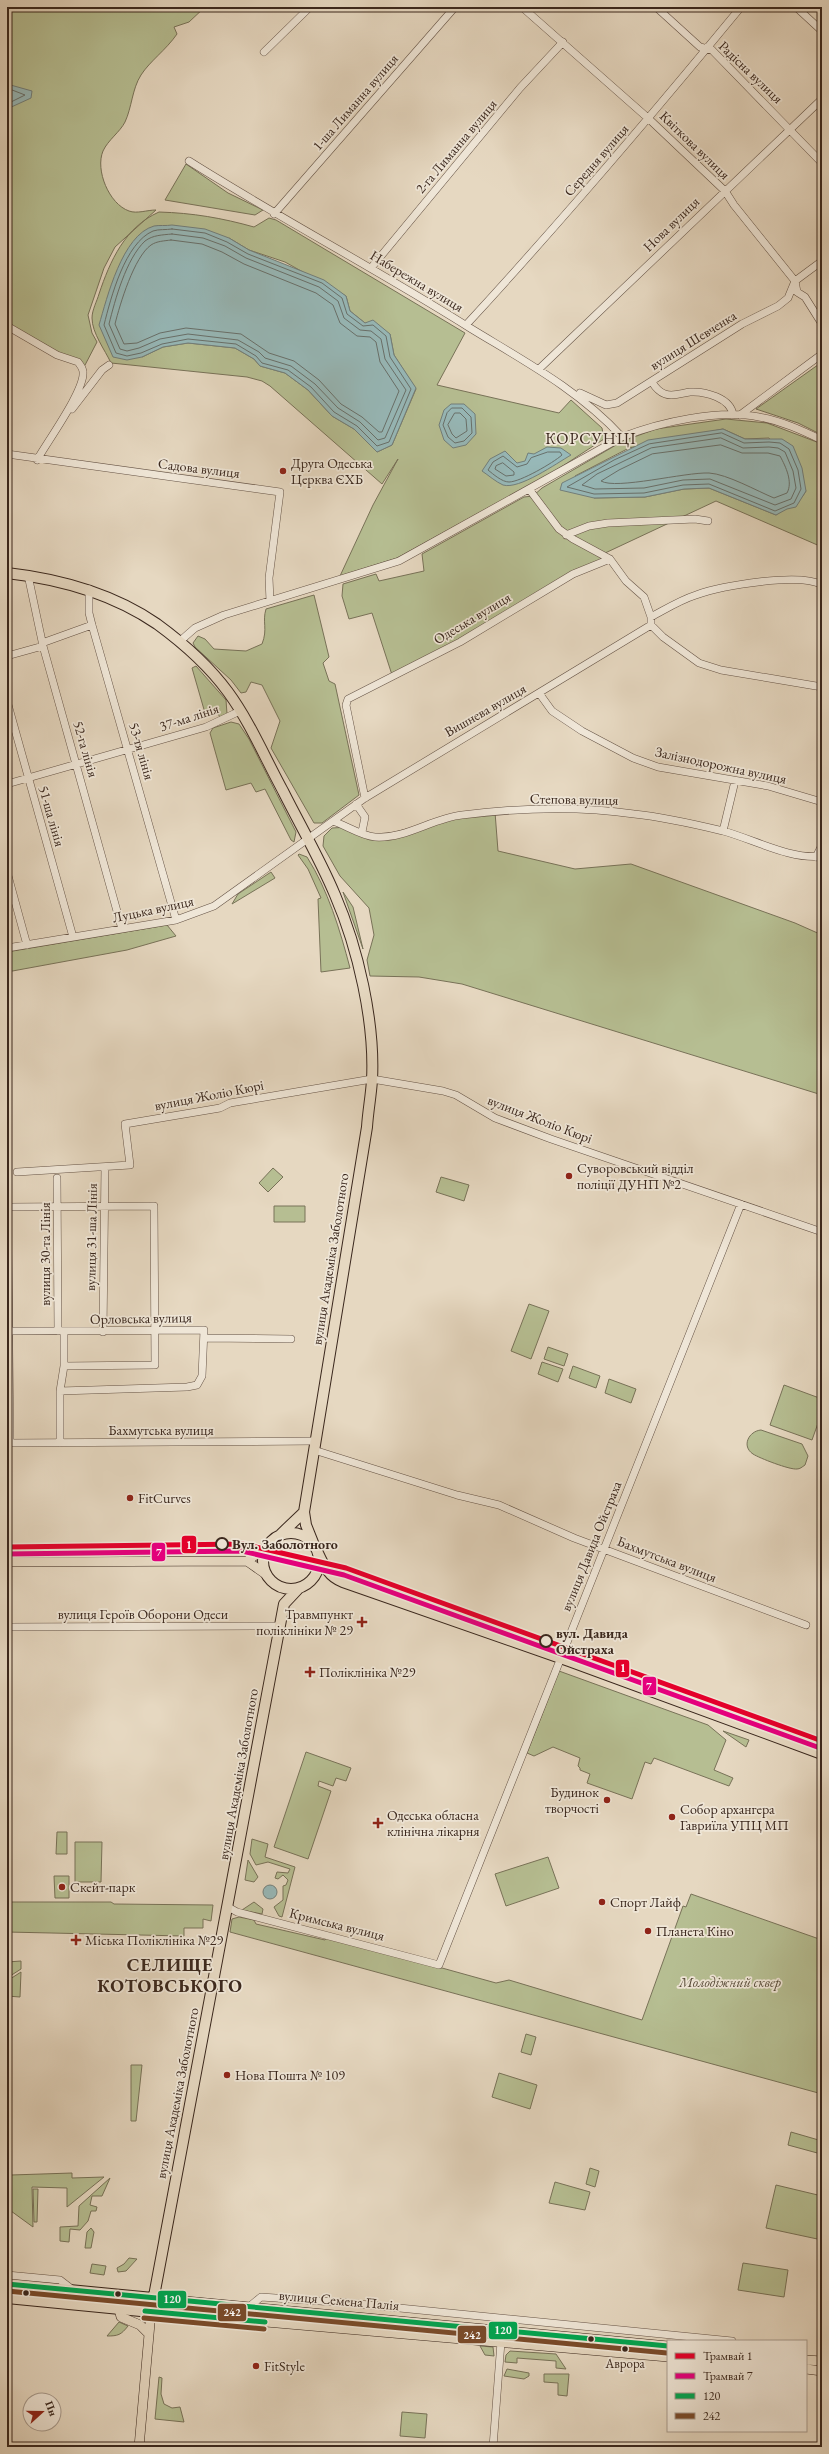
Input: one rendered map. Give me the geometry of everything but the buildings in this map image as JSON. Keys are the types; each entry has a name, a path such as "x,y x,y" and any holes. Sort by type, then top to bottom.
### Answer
{"highway":[{"name":"вулиця Академіка Заболотного","path":"7,573 28,575 89,590 138,613 157,624 179,642 216,677 240,711 335,894 359,967 366,1009 372,1079 366,1127 304,1512 307,1529 316,1549"},
{"path":"304,1512 267,1547 263,1559 270,1579 284,1604 318,1572 316,1549"},
{"path":"281,1534 300,1534 316,1549 334,1579"},
{"path":"270,1579 281,1587 303,1586 334,1579 560,1658 822,1754"},
{"name":"вулиця Академіка Заболотного","path":"151,2312 284,1604"},
{"name":"вулиця Семена Палія","path":"7,2284 153,2298"},
{"name":"вулиця Семена Палія","path":"7,2298 151,2312"}],"main road":[{"path":"7,1562 247,1561 267,1547"},
{"path":"247,1561 270,1579"},
{"name":"вулиця Семена Палія","path":"153,2298 469,2326 667,2346"},
{"path":"119,2309 121,2317 140,2325 149,2334"},
{"name":"вулиця Семена Палія","path":"151,2312 468,2338 667,2357"},
{"name":"вулиця Академіка Заболотного","path":"139,2447 151,2312"},
{"path":"468,2338 469,2326"},
{"path":"807,2360 822,2361"},
{"path":"807,2369 822,2371"}],"street":[{"path":"264,52 310,7"},
{"name":"1-ша Лиманна вулиця","path":"274,214 455,7"},
{"name":"Квіткова вулиця","path":"522,7 649,119 725,191 734,205 795,281 797,292 805,297 822,324"},
{"name":"Радісна вулиця","path":"656,7 700,46 707,48 755,92 822,163"},
{"name":"Середня вулиця","path":"466,325 546,238 649,119 741,7"},
{"path":"796,7 822,31"},
{"name":"2-га Лиманна вулиця","path":"371,268 520,88 563,42"},
{"name":"Нова вулиця","path":"539,370 822,99"},
{"name":"Набережна вулиця","path":"189,161 274,214 371,268 564,385 603,416 622,437"},
{"name":"вулиця Шевченка","path":"564,385 606,405 618,403 742,324 778,306 788,298 795,281 822,261"},
{"path":"7,326 57,355 73,359 81,366 83,371 82,381 75,398 37,460"},
{"path":"737,415 822,354"},
{"path":"63,416 74,407 102,370 109,365"},
{"path":"652,382 656,388 666,395 698,392 723,400 737,415"},
{"path":"179,642 208,622 399,561 622,437 656,425 737,415 783,422 822,440"},
{"name":"Садова вулиця","path":"7,454 37,460 280,492 270,578 270,601"},
{"path":"529,489 550,519 566,535 610,559 626,581 644,597 651,617 651,624 663,637 699,663 721,670 822,686"},
{"path":"566,535 589,526 608,523 695,518 708,521"},
{"name":"Одеська вулиця","path":"365,798 346,705 348,699 460,642 567,578 610,559"},
{"name":"52-га лінія","path":"28,575 43,644 122,929"},
{"path":"651,617 694,595 725,588 767,581 813,580 822,585"},
{"name":"53-тя лінія","path":"89,590 89,613 92,625 176,920"},
{"name":"Вишнева вулиця","path":"332,821 365,798 539,694 651,624"},
{"path":"7,656 92,625"},
{"name":"Залізнодорожна вулиця","path":"539,694 552,711 582,731 633,758 658,767 768,786 822,802"},
{"name":"51-ша лінія","path":"7,701 73,937"},
{"name":"37-ма лінія","path":"7,784 206,727 240,711"},
{"path":"723,831 735,781"},
{"path":"356,804 365,817 362,832"},
{"name":"Степова вулиця","path":"332,821 376,837 416,830 441,820 461,815 510,811 586,810 634,814 723,831 779,850 819,857"},
{"name":"Луцька вулиця","path":"7,948 176,920 214,906 308,840 332,821"},
{"path":"819,857 822,845"},
{"path":"7,872 27,945"},
{"name":"вулиця Жоліо Кюрі","path":"105,1167 130,1165 125,1124 220,1108 230,1103 372,1079 456,1095 496,1118 822,1232"},
{"path":"7,1158 9,1207 9,1443"},
{"path":"17,1172 105,1167"},
{"name":"вулиця 31-ша Лінія","path":"103,1332 105,1167"},
{"name":"вулиця 30-та Лінія","path":"57,1178 61,1331 64,1366 60,1391 60,1443"},
{"name":"вулиця Давида Ойстраха","path":"439,1965 741,1204"},
{"path":"9,1207 154,1206 156,1365 64,1366"},
{"name":"Орловська вулиця","path":"9,1331 103,1332 204,1330 204,1338 291,1339"},
{"path":"60,1391 192,1387 200,1381 202,1376 204,1338"},
{"name":"Бахмутська вулиця","path":"9,1443 315,1446 457,1495 499,1505 604,1549 806,1625"},
{"name":"вулиця Героїв Оборони Одеси","path":"7,1627 280,1626"},
{"name":"Кримська вулиця","path":"228,1907 238,1912 439,1965"},
{"path":"7,2275 60,2280 73,2290"},
{"path":"250,2306 261,2296 349,2303 722,2340"},
{"path":"348,2316 349,2303"},
{"path":"493,2447 502,2342"}],"green space":[{"path":"7,7 205,7 189,22 174,27 177,34 141,75 138,80 125,122 103,151 101,159 102,176 110,194 115,201 122,207 132,212 156,210 115,247 104,268 88,315 92,333 97,342 84,367 56,354 7,324"},
{"path":"186,164 228,193 263,210 255,215 165,200"},
{"path":"159,212 196,215 254,227 269,218 276,220 465,333 437,385 559,413 571,400 602,428 604,439 555,471 397,558 340,576 373,505 398,459 382,484 270,386 262,381 247,377 111,363 94,330 92,318 93,312 108,269 120,246 137,226 147,218","holes":["229,238 249,250 285,262 346,296 350,311 365,323 390,334 394,355 416,389 392,445 377,452 354,429 332,416 308,390 285,373 260,366 254,359 235,348 188,343 163,347 142,357"]},
{"path":"822,362 822,435 798,423 756,409"},
{"path":"726,419 767,423 822,444 822,547 716,501 603,554 603,561 393,678 372,613 349,619 342,596 343,584 376,574 379,581 424,571 422,554 524,497 533,496 542,488 623,441 656,429","holes":["723,429 745,439 769,438 806,491 802,497 776,515 709,488 684,489 645,497 594,498 575,476 629,448"]},
{"path":"314,595 329,657 323,663 329,681 335,684 359,795 322,823 314,823 271,748 280,721 262,685 251,682 246,692 241,693 231,680 195,647 193,643 198,636 205,639 214,649 246,651 262,644 265,634 266,609"},
{"path":"196,666 226,700 227,714 220,718 216,708 205,713 192,668"},
{"path":"231,722 239,724 249,739 296,832 294,842 291,840 265,789 256,792 251,783 226,790 210,733 213,728"},
{"path":"495,812 498,851 575,869 631,864 795,923 822,935 822,1095 462,984 419,977 370,976 367,960 374,935 369,908 340,876 323,846 324,836 332,828 350,827 376,837 441,820"},
{"path":"298,855 307,857 321,883 338,925 350,968 321,972 318,899 321,898 308,869"},
{"path":"271,872 275,878 232,904 238,894"},
{"path":"343,892 353,907 363,949"},
{"path":"167,925 176,936 127,950 7,972 7,952"},
{"path":"273,1168 283,1177 268,1192 259,1183"},
{"path":"441,1177 469,1185 464,1201 436,1192"},
{"path":"274,1206 305,1206 305,1222 274,1222"},
{"path":"529,1304 549,1311 531,1359 511,1351"},
{"path":"548,1347 568,1354 564,1366 544,1359"},
{"path":"542,1362 563,1369 558,1382 538,1374"},
{"path":"573,1366 600,1376 596,1388 569,1378"},
{"path":"609,1379 636,1389 631,1403 605,1393"},
{"path":"784,1385 822,1399 822,1412 812,1440 770,1425"},
{"path":"761,1430 802,1444 808,1456 805,1465 799,1469 788,1468 761,1458 749,1451 747,1443 748,1439 753,1433"},
{"path":"559,1671 708,1725 726,1740 714,1770 733,1778 729,1786 654,1758 651,1764 645,1762 632,1799 587,1783 590,1774 580,1770 578,1766 580,1758 553,1747 534,1756 527,1753"},
{"path":"723,1731 749,1740 746,1747"},
{"path":"306,1752 351,1768 346,1781 336,1778 333,1786 319,1781 318,1786 331,1791 308,1859 274,1847"},
{"path":"57,1832 67,1832 67,1854 56,1854"},
{"path":"252,1839 268,1844 265,1857 295,1867 282,1917 279,1916 274,1907 283,1900 283,1886 286,1885 288,1880 283,1875 278,1879 275,1878 277,1872 288,1873 290,1869 268,1862 256,1865 250,1854"},
{"path":"75,1842 102,1842 101,1882 75,1882"},
{"path":"548,1857 559,1888 506,1906 495,1874"},
{"path":"248,1860 258,1877 254,1882 245,1880"},
{"name":"Скейт-парк","path":"54,1876 69,1876 69,1898 55,1898"},
{"name":"Молодіжний сквер","path":"691,1894 822,1940 822,2094 230,1932 232,1919 239,1917 254,1920 256,1924 325,1940 327,1936 496,1983 509,1980 642,2020 683,1906 686,1907"},
{"path":"7,1902 111,1902 114,1904 213,1905 211,1921 203,1919 203,1928 184,1928 184,1936 7,1932"},
{"path":"254,1902 263,1909 262,1914 242,1910"},
{"path":"21,1961 21,1969 7,1978 7,1962"},
{"path":"21,1972 20,1997 7,1996 7,1981"},
{"path":"526,2034 536,2037 531,2055 521,2052"},
{"path":"131,2065 142,2065 136,2121 131,2121"},
{"path":"499,2073 537,2085 530,2109 492,2097"},
{"path":"791,2132 822,2141 821,2154 788,2145"},
{"path":"590,2168 599,2171 595,2187 586,2184"},
{"path":"72,2173 72,2178 104,2177 67,2207 67,2188 32,2187 33,2227 11,2211 11,2175"},
{"path":"110,2178 102,2196 92,2196 90,2205 97,2207 96,2211 91,2211 88,2221 80,2230 70,2229 69,2242 60,2241 60,2227 78,2226 79,2206"},
{"path":"555,2182 590,2192 585,2210 549,2203"},
{"path":"776,2185 822,2196 822,2240 766,2228"},
{"path":"33,2189 38,2189 37,2222 34,2222"},
{"path":"91,2228 94,2232 91,2248 85,2248 87,2232"},
{"path":"129,2258 137,2259 126,2271 118,2272 117,2268 124,2264"},
{"path":"743,2263 788,2270 784,2297 738,2290"},
{"path":"92,2264 106,2266 104,2275 90,2273"},
{"path":"7,2290 138,2302 137,2306 7,2293"},
{"path":"168,2306 464,2332 465,2334 167,2309"},
{"path":"119,2322 128,2326 119,2334 107,2336"},
{"path":"480,2346 493,2347 494,2356 485,2355"},
{"path":"510,2351 556,2354 566,2369 556,2368 556,2361 517,2358 517,2363 505,2362 506,2355"},
{"path":"507,2369 529,2373 529,2376 524,2379 504,2376"},
{"path":"544,2374 569,2374 567,2396 558,2395 558,2383 544,2382"},
{"path":"159,2377 162,2378 161,2394 164,2404 172,2408 180,2407 184,2422 155,2419"},
{"path":"402,2412 427,2414 425,2438 400,2436"}],"water":[{"path":"7,84 32,91 31,98 7,109"},
{"path":"172,225 205,229 229,238 249,250 324,280 346,296 350,311 365,323 373,320 390,334 394,355 416,388 392,445 377,452 354,429 332,416 308,390 285,373 260,366 254,359 235,348 188,343 163,347 142,357 127,360 113,357 99,325 111,284 125,254 133,241 143,232 154,226"},
{"path":"451,404 464,404 475,414 476,434 466,445 453,448 444,440 439,425 444,410"},
{"path":"723,429 745,439 782,439 793,446 802,468 806,491 796,507 787,509 776,515 709,488 684,489 645,497 594,498 560,490 562,483 648,440"},
{"path":"547,447 561,448 571,455 528,480 518,484 500,484 482,471 490,459 505,451 517,463 525,461 528,453 534,454"},
{"path":"267,1885 273,1885 277,1889 277,1895 273,1899 267,1899 263,1895 263,1889"}],"tram line":[{"name":"1","path":"7,1547 243,1544 346,1568 822,1741"},
{"name":"7","path":"7,1554 242,1551 344,1575 820,1748"}],"transit line":[{"name":"120","path":"7,2284 667,2346"},
{"name":"242","path":"7,2291 667,2353"},
{"name":"120","path":"145,2311 265,2322"},
{"name":"242","path":"144,2318 264,2329"}],"place":[{"name":"Друга Одеська Церква ЄХБ","path":"283,471"},
{"name":"Суворовський відділ поліції ДУНП №2","path":"569,1176"},
{"name":"FitCurves","path":"130,1498"},
{"name":"Вул. Заболотного","path":"222,1544"},
{"name":"Травмпункт поліклініки № 29","path":"362,1622"},
{"name":"вул. Давида Ойстраха","path":"546,1641"},
{"name":"Поліклініка №29","path":"310,1672"},
{"name":"Будинок творчості","path":"607,1800"},
{"name":"Собор архангера Гавриїла УПЦ МП","path":"672,1817"},
{"name":"Одеська обласна клінічна лікарня","path":"378,1823"},
{"name":"Скейт-парк","path":"62,1887"},
{"name":"Спорт Лайф","path":"602,1902"},
{"name":"Планета Кіно","path":"648,1931"},
{"name":"Міська Поліклініка №29","path":"76,1940"},
{"name":"Нова Пошта № 109","path":"227,2075"},
{"name":"Аврора","path":"625,2349"},
{"name":"FitStyle","path":"256,2366"}],"district":[{"name":"КОРСУНЦІ","path":"591,438"},
{"name":"СЕЛИЩЕ КОТОВСЬКОГО","path":"170,1975"}]}
